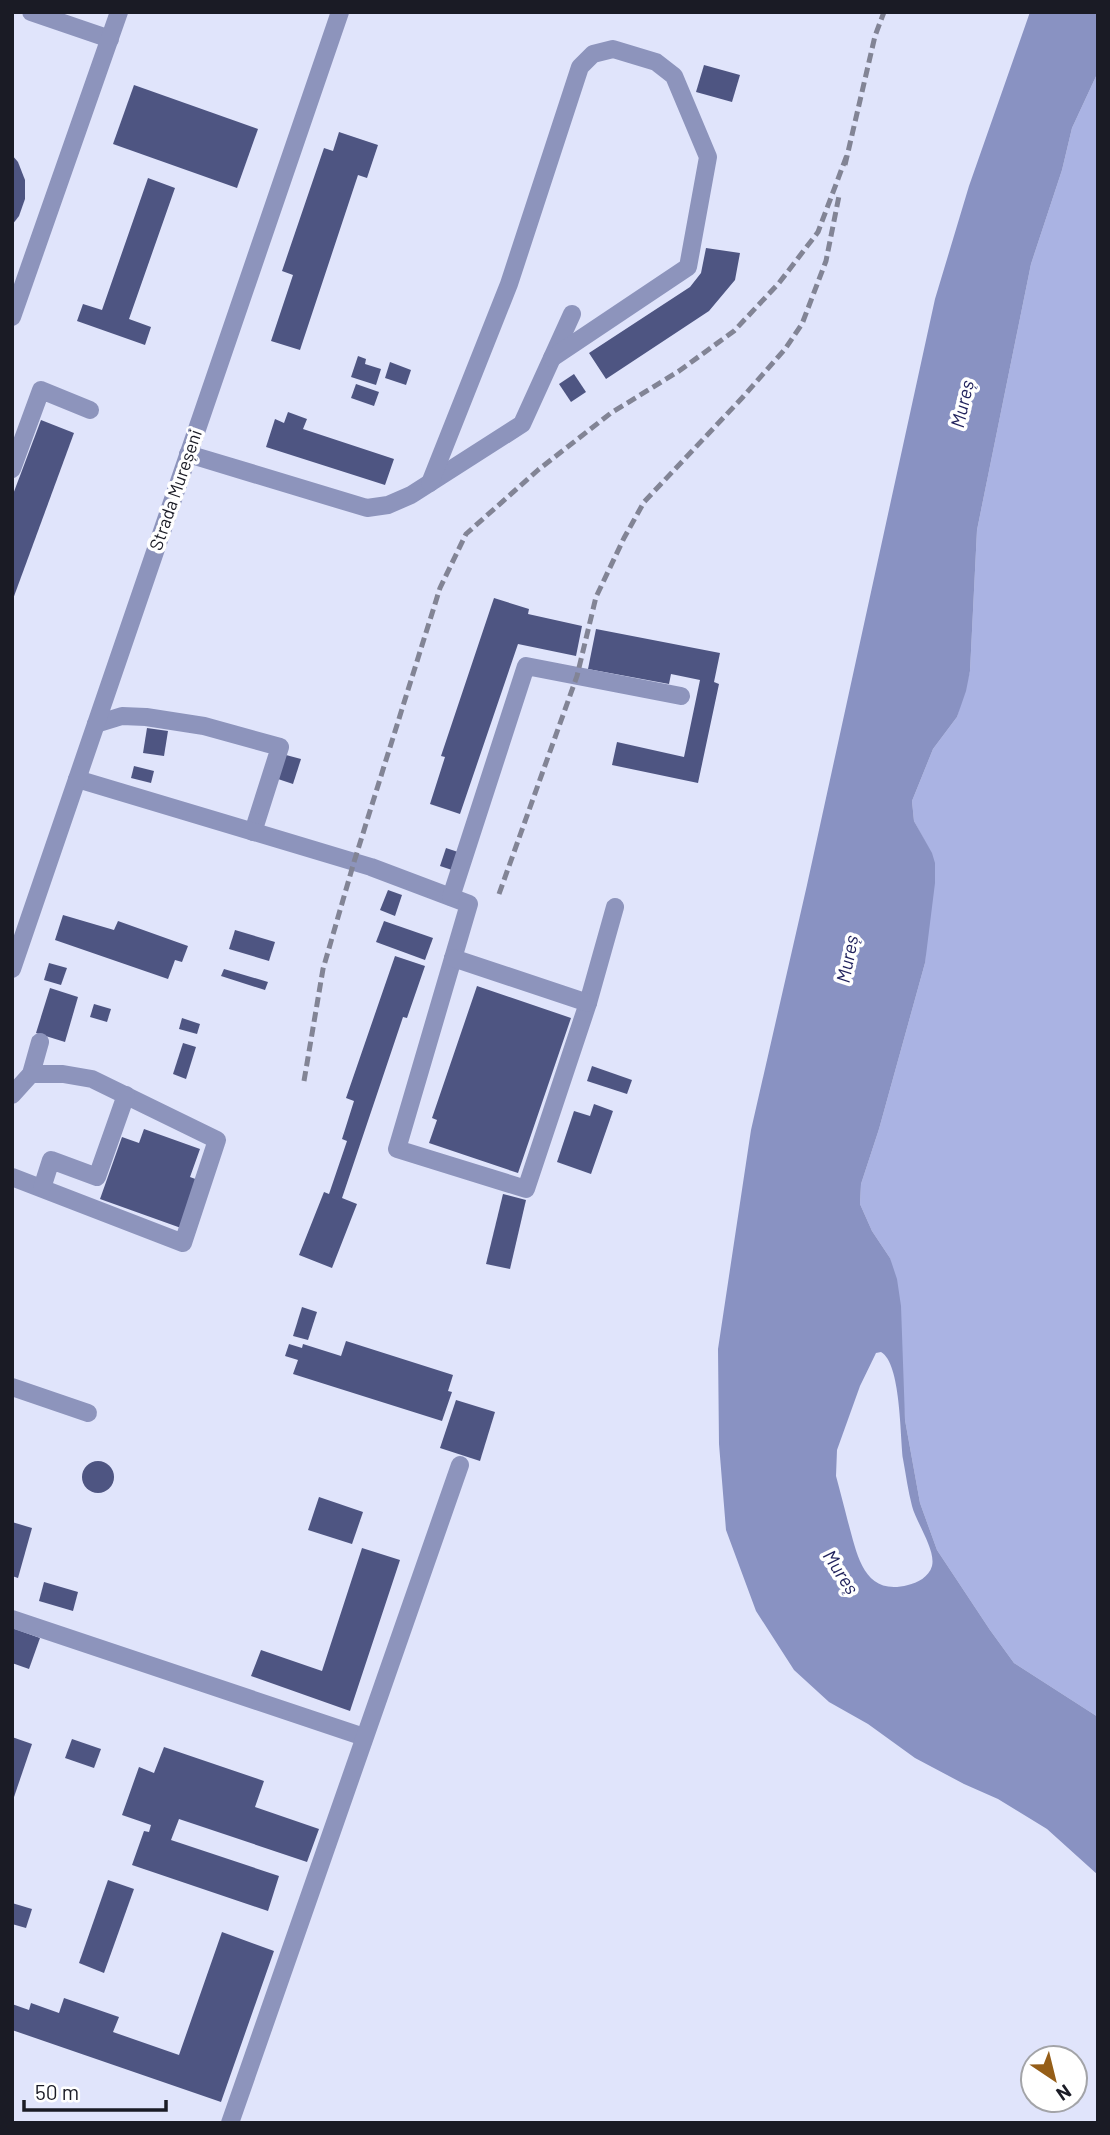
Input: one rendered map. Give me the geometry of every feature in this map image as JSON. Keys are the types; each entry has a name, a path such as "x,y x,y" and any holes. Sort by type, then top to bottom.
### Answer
{"street":[{"path":"32,12 110,39"},
{"path":"12,317 119,12"},
{"name":"Strada Mureșeni","path":"12,969 15,949 77,779 340,12"},
{"path":"430,483 509,284 580,67 593,54 613,49 656,62 674,76 708,157 688,267 552,358"},
{"path":"188,454 367,508 388,505 411,495 522,424 572,314"},
{"path":"12,470 41,390 90,410"},
{"path":"451,897 526,666 681,696"},
{"path":"96,724 122,716 146,718 204,726 280,747 253,832"},
{"path":"77,779 371,867 469,904 397,1149 526,1189 588,1003 615,907"},
{"path":"453,958 588,1003"},
{"path":"12,1095 31,1074 40,1042"},
{"path":"12,1177 183,1243 218,1140 92,1079 63,1074 31,1074"},
{"path":"42,1188 51,1160 97,1177 126,1096"},
{"path":"12,1387 88,1413"},
{"path":"229,2123 460,1465"},
{"path":"12,1619 364,1737"}],"shaded area":[{"path":"1098,72 1098,1717 1014,1663 937,1550 920,1503 905,1420 890,1258 872,1231 860,1204 861,1184 925,963 931,853 914,821 912,801 933,749 957,717 970,671 977,530 1031,264 1062,170 1072,128"}],"water":[{"name":"Mureș","path":"1030,12 1098,12 1098,72 1072,128 1062,170 1031,264 977,530 970,671 966,691 957,717 933,749 912,801 914,821 935,863 925,963 861,1184 860,1204 872,1231 890,1258 897,1279 901,1306 905,1420 920,1503 937,1550 1014,1663 1098,1717 1098,1875 1047,1829 998,1799 915,1758 868,1724 829,1702 794,1670 756,1611 726,1530 719,1444 718,1349 751,1130 935,299 969,186","holes":["881,1352 888,1359 896,1385 903,1459 911,1500 932,1559 932,1566 922,1579 893,1587 881,1585 864,1570 836,1476 837,1450 860,1386 876,1353"]}],"building":[{"path":"704,65 740,75 732,102 696,92"},
{"path":"134,85 258,129 237,188 113,144"},
{"path":"339,132 378,145 367,178 358,175 300,350 271,341 293,275 282,271 324,148 333,151"},
{"path":"12,155 25,180 25,199 19,216 12,225"},
{"path":"148,178 175,188 129,319 151,327 145,345 77,321 83,304 102,310"},
{"path":"706,248 740,253 735,280 709,311 606,379 589,353 690,287 701,273"},
{"path":"358,356 366,359 365,364 381,369 376,385 351,377"},
{"path":"390,362 411,370 406,385 385,378"},
{"path":"574,374 586,392 571,402 559,384"},
{"path":"356,384 379,392 374,406 351,398"},
{"path":"288,412 307,419 303,429 394,459 385,485 266,447 275,419 284,423"},
{"path":"41,420 74,433 13,599 12,497"},
{"path":"494,598 529,609 528,614 582,626 576,656 518,644 460,814 430,804 445,757 441,756"},
{"path":"596,629 720,653 714,682 719,684 698,783 612,765 617,742 684,757 700,680 671,674 669,684 588,669"},
{"path":"147,728 168,731 164,756 143,753"},
{"path":"286,755 301,759 293,784 278,779"},
{"path":"134,766 154,771 151,783 131,778"},
{"path":"446,848 458,852 452,870 440,866"},
{"path":"388,890 402,895 395,916 380,910"},
{"path":"63,915 114,930 118,921 188,946 182,962 175,960 168,979 55,940"},
{"path":"384,921 433,938 425,960 376,942"},
{"path":"235,930 275,942 269,961 229,949"},
{"path":"395,956 425,966 407,1018 403,1017 342,1198 357,1204 332,1268 299,1255 324,1192 329,1194 347,1141 342,1139 354,1101 346,1098"},
{"path":"49,963 67,968 61,985 44,980"},
{"path":"224,969 268,982 265,990 221,976"},
{"path":"477,986 571,1018 518,1173 429,1143 437,1120 432,1118"},
{"path":"50,988 78,997 65,1042 36,1033"},
{"path":"94,1004 111,1009 107,1022 90,1017"},
{"path":"182,1018 200,1024 197,1034 179,1029"},
{"path":"183,1043 196,1047 186,1079 173,1074"},
{"path":"592,1066 632,1080 627,1094 587,1081"},
{"path":"594,1104 613,1111 591,1174 557,1162 574,1111 590,1116"},
{"path":"144,1129 200,1149 190,1177 198,1180 181,1228 100,1199 122,1137 139,1143"},
{"path":"503,1194 526,1200 510,1269 486,1264"},
{"path":"302,1307 317,1312 308,1340 293,1336"},
{"path":"346,1341 453,1375 448,1391 452,1392 442,1421 293,1374 298,1360 285,1356 289,1344 302,1348 303,1344 341,1356"},
{"path":"456,1400 495,1412 480,1461 440,1448"},
{"path":"98,1461 109,1466 114,1477 109,1488 98,1493 87,1488 82,1477 87,1466"},
{"path":"319,1497 363,1512 352,1544 308,1530"},
{"path":"12,1522 32,1528 18,1578 12,1576"},
{"path":"362,1548 400,1560 350,1711 251,1676 261,1650 322,1671"},
{"path":"44,1582 78,1592 73,1611 39,1601"},
{"path":"12,1628 40,1638 29,1669 12,1663"},
{"path":"12,1737 32,1744 13,1800 12,1800"},
{"path":"72,1739 101,1749 94,1768 65,1758"},
{"path":"164,1747 264,1781 255,1807 319,1829 307,1862 179,1819 171,1840 279,1876 268,1911 132,1865 144,1831 149,1832 151,1825 122,1815 139,1767 154,1773"},
{"path":"108,1880 134,1889 104,1973 79,1963"},
{"path":"12,1903 32,1909 26,1928 12,1924"},
{"path":"222,1932 274,1951 221,2102 12,2030 12,2004 29,2010 31,2003 59,2013 64,1998 119,2017 113,2032 179,2055"}],"railway":[{"path":"845,165 875,36 884,12"},
{"path":"304,1081 323,969 354,862 440,588 466,534 538,470 611,413 679,371 734,331 779,283 818,232 847,155"},
{"path":"499,894 577,676 596,597 624,538 644,502 742,398 785,349 802,324 826,261 839,196"}]}
